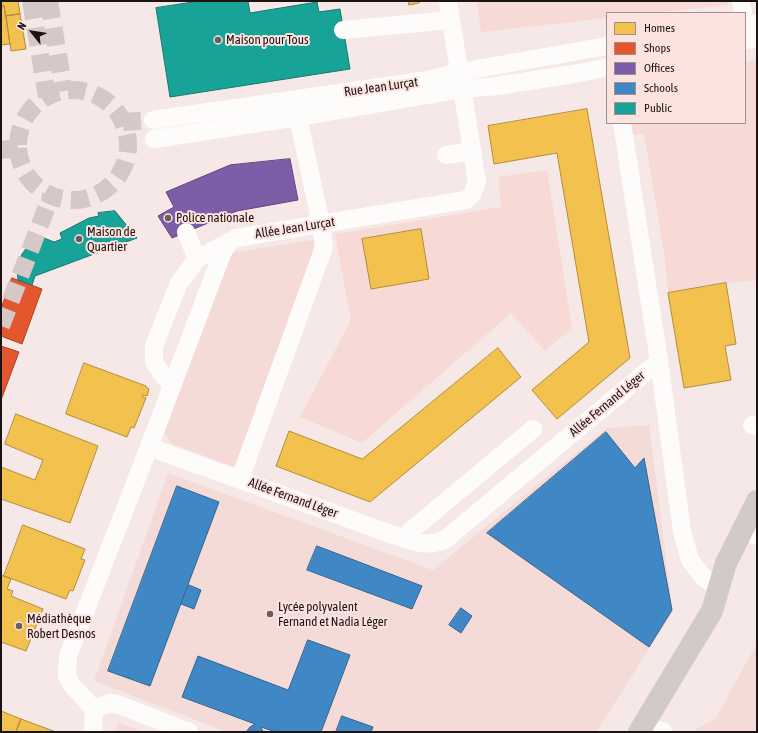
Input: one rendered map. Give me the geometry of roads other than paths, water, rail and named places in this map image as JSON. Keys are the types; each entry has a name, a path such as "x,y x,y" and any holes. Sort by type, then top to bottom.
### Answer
{"main road":[{"path":"640,730 712,611 726,563 750,533 757,501"}],"street":[{"name":"Allée Jean Lurçat","path":"197,259 236,238 466,200 472,195 477,182 448,1"},
{"path":"741,1 743,12"},
{"path":"344,30 452,20"},
{"path":"746,26 757,24"},
{"path":"746,40 757,38"},
{"name":"Rue Jean Lurçat","path":"153,120 428,80 460,72 606,46"},
{"name":"Rue Jean Lurçat","path":"154,139 298,117 463,89 497,86 580,73 606,67"},
{"path":"240,479 324,247 321,224 298,117"},
{"name":"Allée Fernand Léger","path":"622,124 659,361 682,531 690,560 704,578 718,588"},
{"path":"446,155 473,151"},
{"path":"172,386 154,361 154,346 179,282 197,259 186,232"},
{"path":"92,732 94,709 71,684 67,676 68,656 222,254 229,242"},
{"name":"Allée Fernand Léger","path":"149,447 402,538 421,544 431,544 446,539 659,361"},
{"path":"402,538 533,429"},
{"path":"94,709 110,703 117,704 189,732"},
{"path":"640,730 663,731"}],"tunnel":[{"path":"31,1 47,97"},
{"path":"49,1 64,91"},
{"path":"73,90 84,91 94,95 112,106 123,124 127,134 128,145 127,156 123,166 112,184 94,195 84,199 73,200 62,199 52,195 34,184 23,166 19,156 18,145 19,134 23,124 34,106 52,95 62,91 73,90"},
{"path":"123,122 153,120"},
{"path":"1,150 18,148"},
{"path":"1,326 51,196"}],"place":[{"name":"Maison pour Tous","path":"218,40"},
{"name":"Police nationale","path":"168,218"},
{"name":"Maison de Quartier","path":"79,239"},
{"name":"Lycée polyvalent Fernand et Nadia Léger","path":"270,614"},
{"name":"Médiathèque Robert Desnos","path":"19,626"}]}
